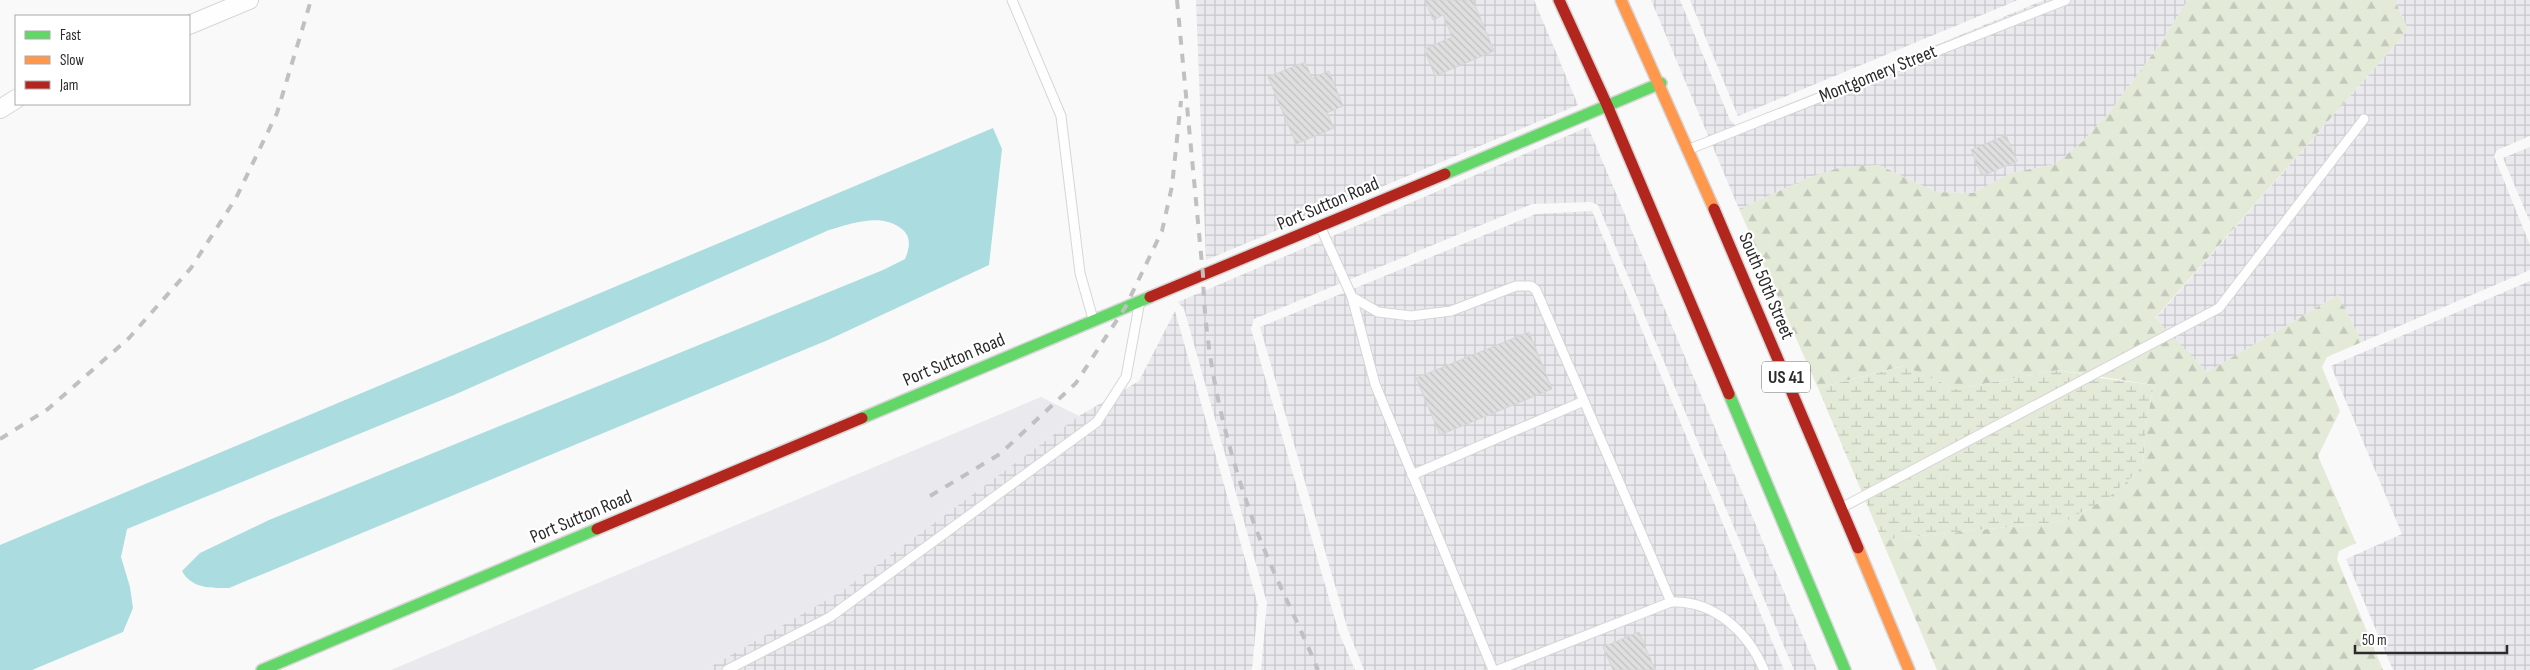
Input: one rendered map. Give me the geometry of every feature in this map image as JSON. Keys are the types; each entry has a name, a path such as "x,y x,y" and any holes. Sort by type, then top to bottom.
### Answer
{"street":[{"path":"190,26 249,0"},
{"path":"1559,0 1607,105 1845,670"},
{"name":"South 50th Street","path":"1621,0 1661,84 1689,149 1909,670"},
{"name":"Port Sutton Road","path":"262,670 1093,320 1661,84"},
{"path":"0,109 15,100"}],"lane":[{"path":"1012,0 1061,116 1080,272 1093,320"},
{"name":"Montgomery Street","path":"1689,149 2066,0"},
{"path":"1841,508 2219,308 2364,119"},
{"path":"1320,226 1352,297 1375,384 1493,670"},
{"path":"1352,297 1378,312 1411,316 1451,311 1516,286 1531,286 1540,296 1671,602"},
{"path":"728,670 830,617 1097,422 1126,377 1140,301"},
{"path":"1412,475 1584,401"},
{"path":"1498,670 1671,602 1684,601 1701,605 1724,618 1755,650 1764,670"}],"shaded area":[{"path":"1196,0 1534,0 1578,105 1206,260"},
{"path":"1651,0 1680,0 1730,120 1736,126 1742,126 2044,0 2188,0 2155,51 2111,110 2082,142 2055,164 2011,173 1973,193 1936,192 1879,165 1813,176 1739,209"},
{"path":"1690,0 2018,0 1738,116"},
{"path":"2395,0 2530,0 2530,136 2497,150 2494,156 2530,245 2530,270 2362,342 2338,295 2207,372 2155,319 2408,30"},
{"path":"1588,127 1817,670 1794,670 1598,205 1591,202 1532,204 1254,319 1251,329 1339,633 1355,670 1261,670 1267,603 1184,309 1178,302"},
{"path":"2530,147 2530,222 2503,158"},
{"path":"1592,211 1784,670 1364,670 1348,630 1260,327 1536,214"},
{"path":"2530,281 2530,670 2393,670 2346,559 2402,534 2331,366"},
{"path":"1175,311 1258,605 1252,670 705,670 842,591 1079,416 1139,381"},
{"path":"1041,397 1079,416 842,591 705,670 391,670"}],"green space":[{"path":"2188,0 2395,0 2408,30 2155,318 2207,372 2338,295 2362,342 2327,357 2322,367 2340,411 2318,456 2356,543 2339,551 2337,559 2383,670 1937,670 1882,540 2066,521 2109,497 2143,467 2146,424 2154,385 2058,370 1956,389 1903,366 1818,388 1739,209 1813,176 1842,167 1879,165 1936,192 1973,193 2011,173 2055,164 2082,142 2111,110 2155,51"},
{"path":"1904,366 1956,389 2058,370 2099,378 2154,385 2146,424 2143,467 2109,497 2066,521 1882,540 1818,388"}],"water":[{"path":"993,128 1002,149 989,265 828,340 229,588 202,586 191,581 182,571 200,553 269,520 883,270 905,259 908,252 909,240 906,233 886,221 858,222 829,230 454,395 127,529 121,557 130,587 133,608 123,632 32,670 0,670 0,545"}],"building":[{"path":"1425,0 1473,0 1494,51 1435,76 1424,49 1452,37 1443,15 1433,20"},
{"path":"1305,62 1312,78 1329,71 1343,106 1327,113 1334,128 1296,144 1268,77"},
{"path":"2006,135 2017,161 1982,176 1971,150"},
{"path":"1529,332 1552,389 1440,435 1416,378"},
{"path":"1639,632 1655,670 1613,670 1603,647"}],"railway":[{"path":"0,439 48,409 129,338 191,268 236,198 277,113 311,0"},
{"path":"1177,0 1208,341 1213,374 1228,439 1247,503 1272,568 1318,670"},
{"path":"930,496 1000,454 1076,383 1126,306 1162,231 1172,186 1181,101"}],"traffic: fast":[{"path":"1445,174 1661,83"},
{"path":"862,418 1150,297"},
{"path":"1729,394 1845,670"},
{"path":"262,670 597,529"}],"traffic: slow":[{"path":"1621,0 1714,209"},
{"path":"1858,548 1909,670"}],"traffic: jam":[{"path":"1559,0 1607,105 1729,394"},
{"path":"1150,297 1445,174"},
{"path":"1714,209 1858,548"},
{"path":"597,529 862,418"}]}
